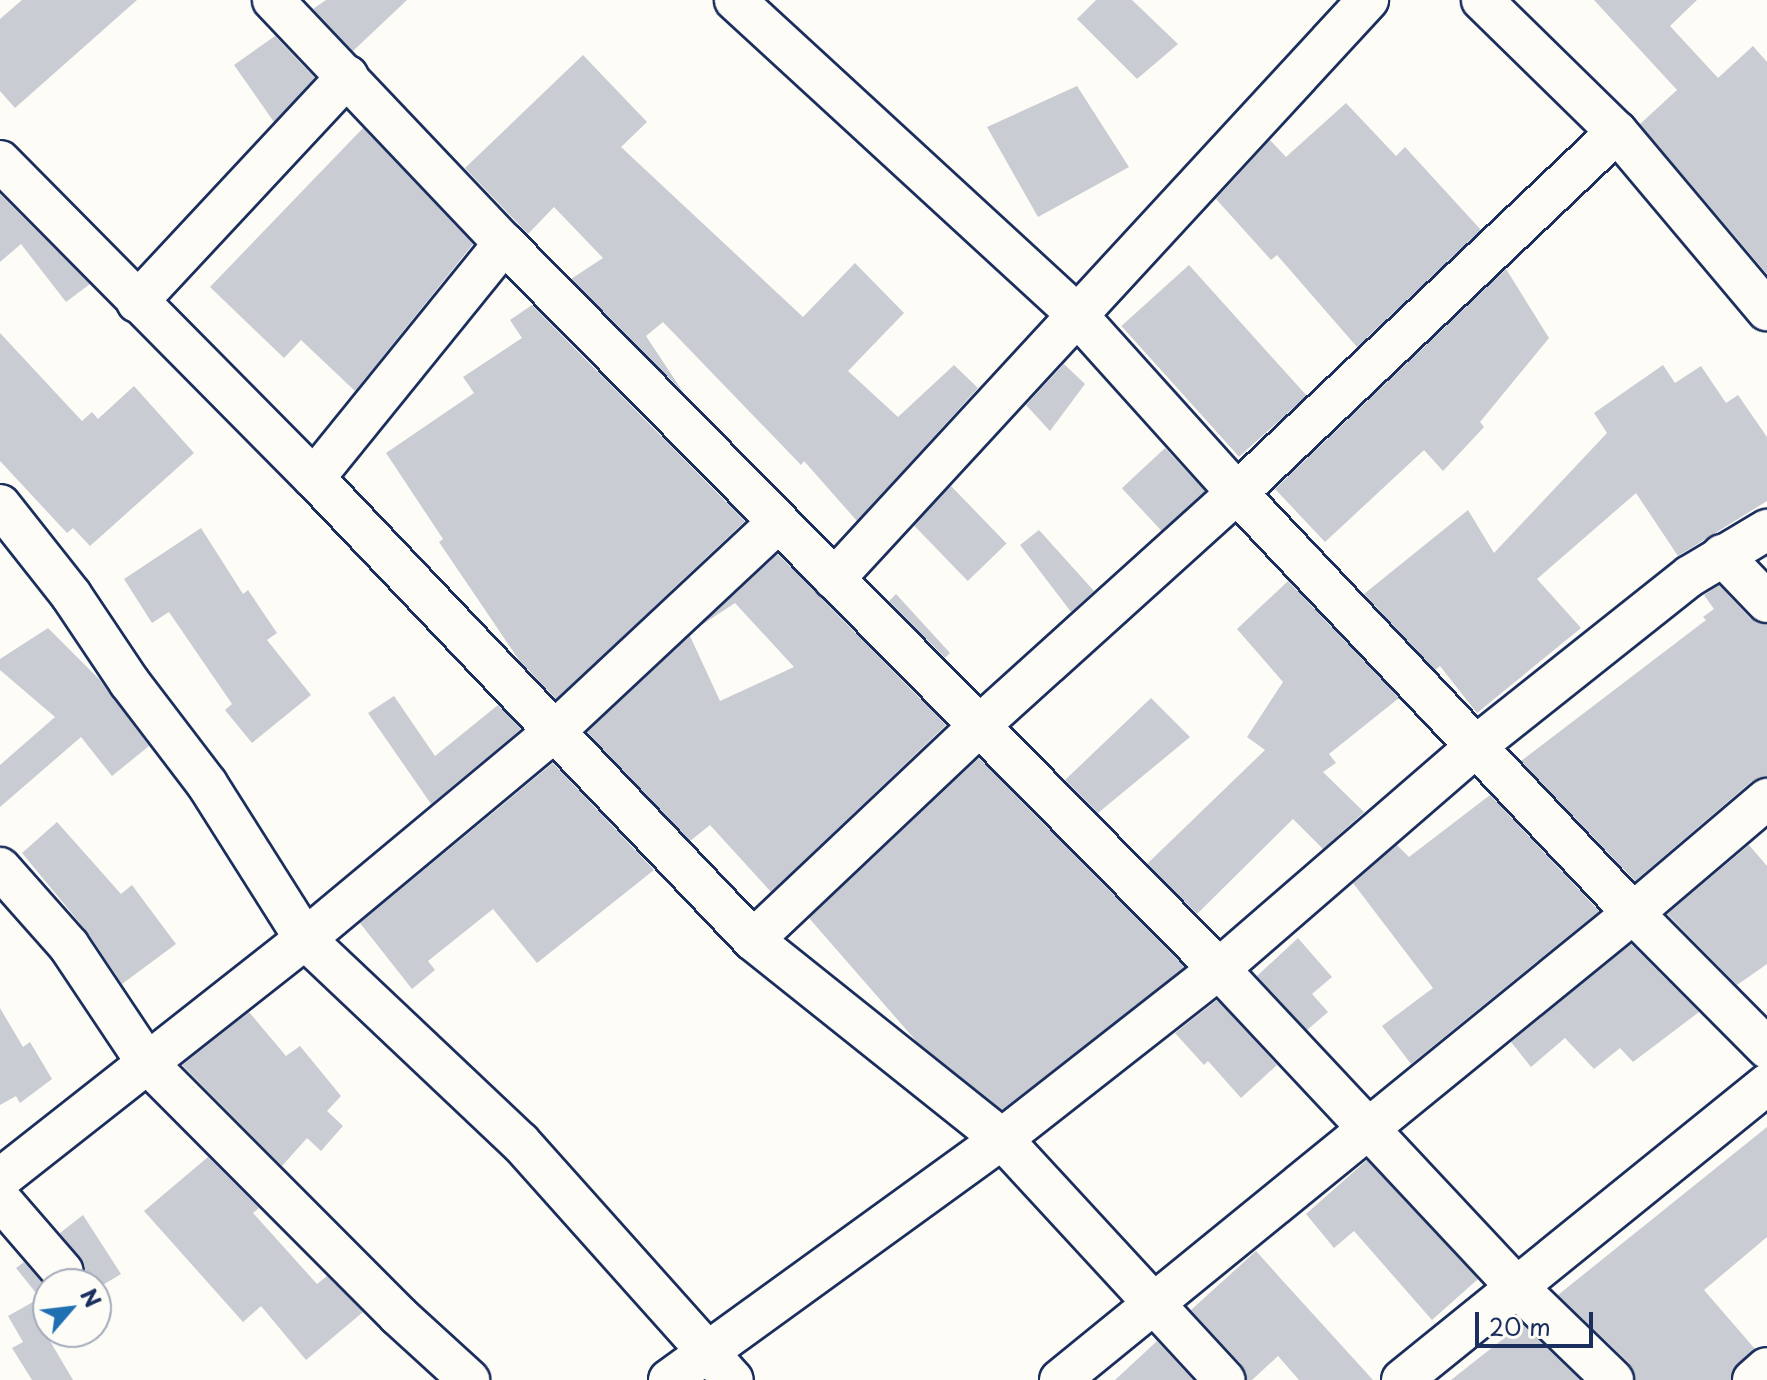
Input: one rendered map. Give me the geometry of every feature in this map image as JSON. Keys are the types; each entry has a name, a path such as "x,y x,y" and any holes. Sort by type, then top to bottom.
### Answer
{"street":[{"path":"273,0 504,243 1219,969 1516,1286 1613,1380"},
{"path":"735,0 1076,314 1237,493 1633,913 1767,1048"},
{"path":"834,579 1368,0"},
{"path":"1482,0 1617,132 1767,310"},
{"path":"137,302 348,76"},
{"path":"753,940 979,726 1237,493 1617,132"},
{"path":"0,161 314,478 753,940 1002,1139 1153,1307 1224,1380"},
{"path":"314,478 504,243"},
{"path":"0,505 71,595 130,683 207,784 305,939 520,1142 721,1366"},
{"path":"0,1179 70,1127 305,939 556,730 778,522"},
{"path":"669,1380 721,1366 1219,969 1476,746 1690,576 1767,530"},
{"path":"1722,555 1767,602"},
{"path":"1060,1380 1633,913 1767,799"},
{"path":"0,868 69,946 147,1063 399,1316 469,1380"},
{"path":"1402,1380 1767,1084"},
{"path":"0,1199 60,1268"},
{"path":"1753,1380 1767,1368"}],"building":[{"path":"22,0 137,0 15,108 0,91 0,19"},
{"path":"326,0 407,0 353,51 313,9"},
{"path":"1096,0 1132,0 1178,44 1137,79 1077,19"},
{"path":"1594,0 1697,0 1670,26 1718,78 1753,46 1767,62 1767,274 1640,124 1677,90"},
{"path":"275,36 315,78 274,122 234,65"},
{"path":"583,55 647,122 621,147 803,317 855,263 904,313 848,371 898,417 954,365 978,388 857,521 804,461 801,465 663,322 646,336 683,392 571,279 603,258 554,207 528,234 465,168"},
{"path":"1077,86 1129,167 1038,217 987,127"},
{"path":"1346,103 1396,156 1405,147 1481,230 1357,347 1277,255 1271,260 1216,199 1270,140 1286,157"},
{"path":"363,128 473,244 355,391 301,340 284,358 210,287"},
{"path":"0,194 90,284 66,302 21,244 0,262"},
{"path":"1189,265 1307,396 1239,457 1121,326"},
{"path":"1506,269 1549,338 1480,422 1484,427 1443,471 1424,450 1325,542 1275,489"},
{"path":"532,305 745,521 556,699 519,660 439,542 443,539 386,453 474,393 463,377 522,338 510,320"},
{"path":"0,333 82,421 92,412 98,419 134,386 194,453 90,546 73,528 67,533 0,461"},
{"path":"1064,364 1085,384 1050,431 1026,405"},
{"path":"1663,365 1675,383 1701,366 1726,403 1738,395 1767,437 1767,501 1678,556 1636,493 1537,579 1581,628 1477,713 1440,666 1435,670 1364,594 1468,510 1494,553 1607,433 1594,413"},
{"path":"1165,448 1205,491 1162,531 1122,488"},
{"path":"951,486 1007,544 968,581 912,524"},
{"path":"201,528 243,594 248,590 277,633 267,640 311,695 252,743 225,710 232,704 169,612 152,623 124,579"},
{"path":"1039,530 1094,591 1071,612 1020,545"},
{"path":"778,554 946,725 771,892 710,825 690,841 587,732 690,636 720,701 794,667 735,603 700,626"},
{"path":"1288,581 1399,698 1329,754 1336,763 1323,772 1364,812 1323,849 1293,819 1197,914 1147,864 1265,750 1247,737 1283,682 1237,629"},
{"path":"1719,585 1750,618 1767,624 1767,777 1752,781 1635,881 1521,761 1706,620 1703,617 1714,609 1704,595"},
{"path":"896,594 950,653 945,658 889,601"},
{"path":"48,628 99,679 149,746 112,776 81,737 0,807 0,765 55,717 0,670 0,659"},
{"path":"394,696 435,756 498,705 521,729 431,804 368,713"},
{"path":"1151,698 1190,737 1098,813 1065,780"},
{"path":"979,758 1185,967 1002,1110 917,1042 809,918"},
{"path":"553,763 654,870 537,963 493,909 428,961 435,970 412,989 360,923"},
{"path":"1490,795 1599,911 1411,1064 1382,1026 1433,988 1353,883 1397,845 1409,857"},
{"path":"57,822 121,894 132,885 176,944 122,984 88,933 22,853"},
{"path":"1749,845 1767,866 1767,964 1737,985 1667,914"},
{"path":"1298,938 1332,977 1312,994 1328,1012 1307,1030 1257,976"},
{"path":"1631,944 1699,1012 1633,1062 1620,1048 1594,1069 1565,1038 1531,1067 1511,1042"},
{"path":"1217,1000 1277,1065 1241,1098 1208,1061 1204,1065 1175,1033"},
{"path":"0,1008 23,1047 30,1042 52,1079 20,1103 16,1096 0,1105"},
{"path":"249,1012 286,1056 300,1046 341,1096 327,1111 343,1126 321,1151 307,1138 282,1166 182,1065"},
{"path":"1767,1127 1767,1237 1704,1290 1755,1349 1738,1363 1731,1380 1635,1380 1629,1363 1558,1295"},
{"path":"208,1157 259,1208 253,1213 317,1284 327,1276 363,1312 306,1360 261,1306 243,1322 144,1211"},
{"path":"1367,1160 1478,1279 1432,1320 1354,1231 1334,1248 1306,1214"},
{"path":"83,1215 121,1274 112,1279 112,1268 85,1268 60,1233"},
{"path":"1256,1251 1373,1380 1299,1380 1278,1356 1252,1380 1246,1380 1241,1364 1191,1310"},
{"path":"24,1262 32,1271 32,1288 16,1268"},
{"path":"32,1302 32,1348 54,1348 73,1380 32,1380 12,1348 23,1342 8,1316"},
{"path":"1522,1324 1580,1380 1451,1380"},
{"path":"1157,1341 1193,1380 1115,1380"}]}
